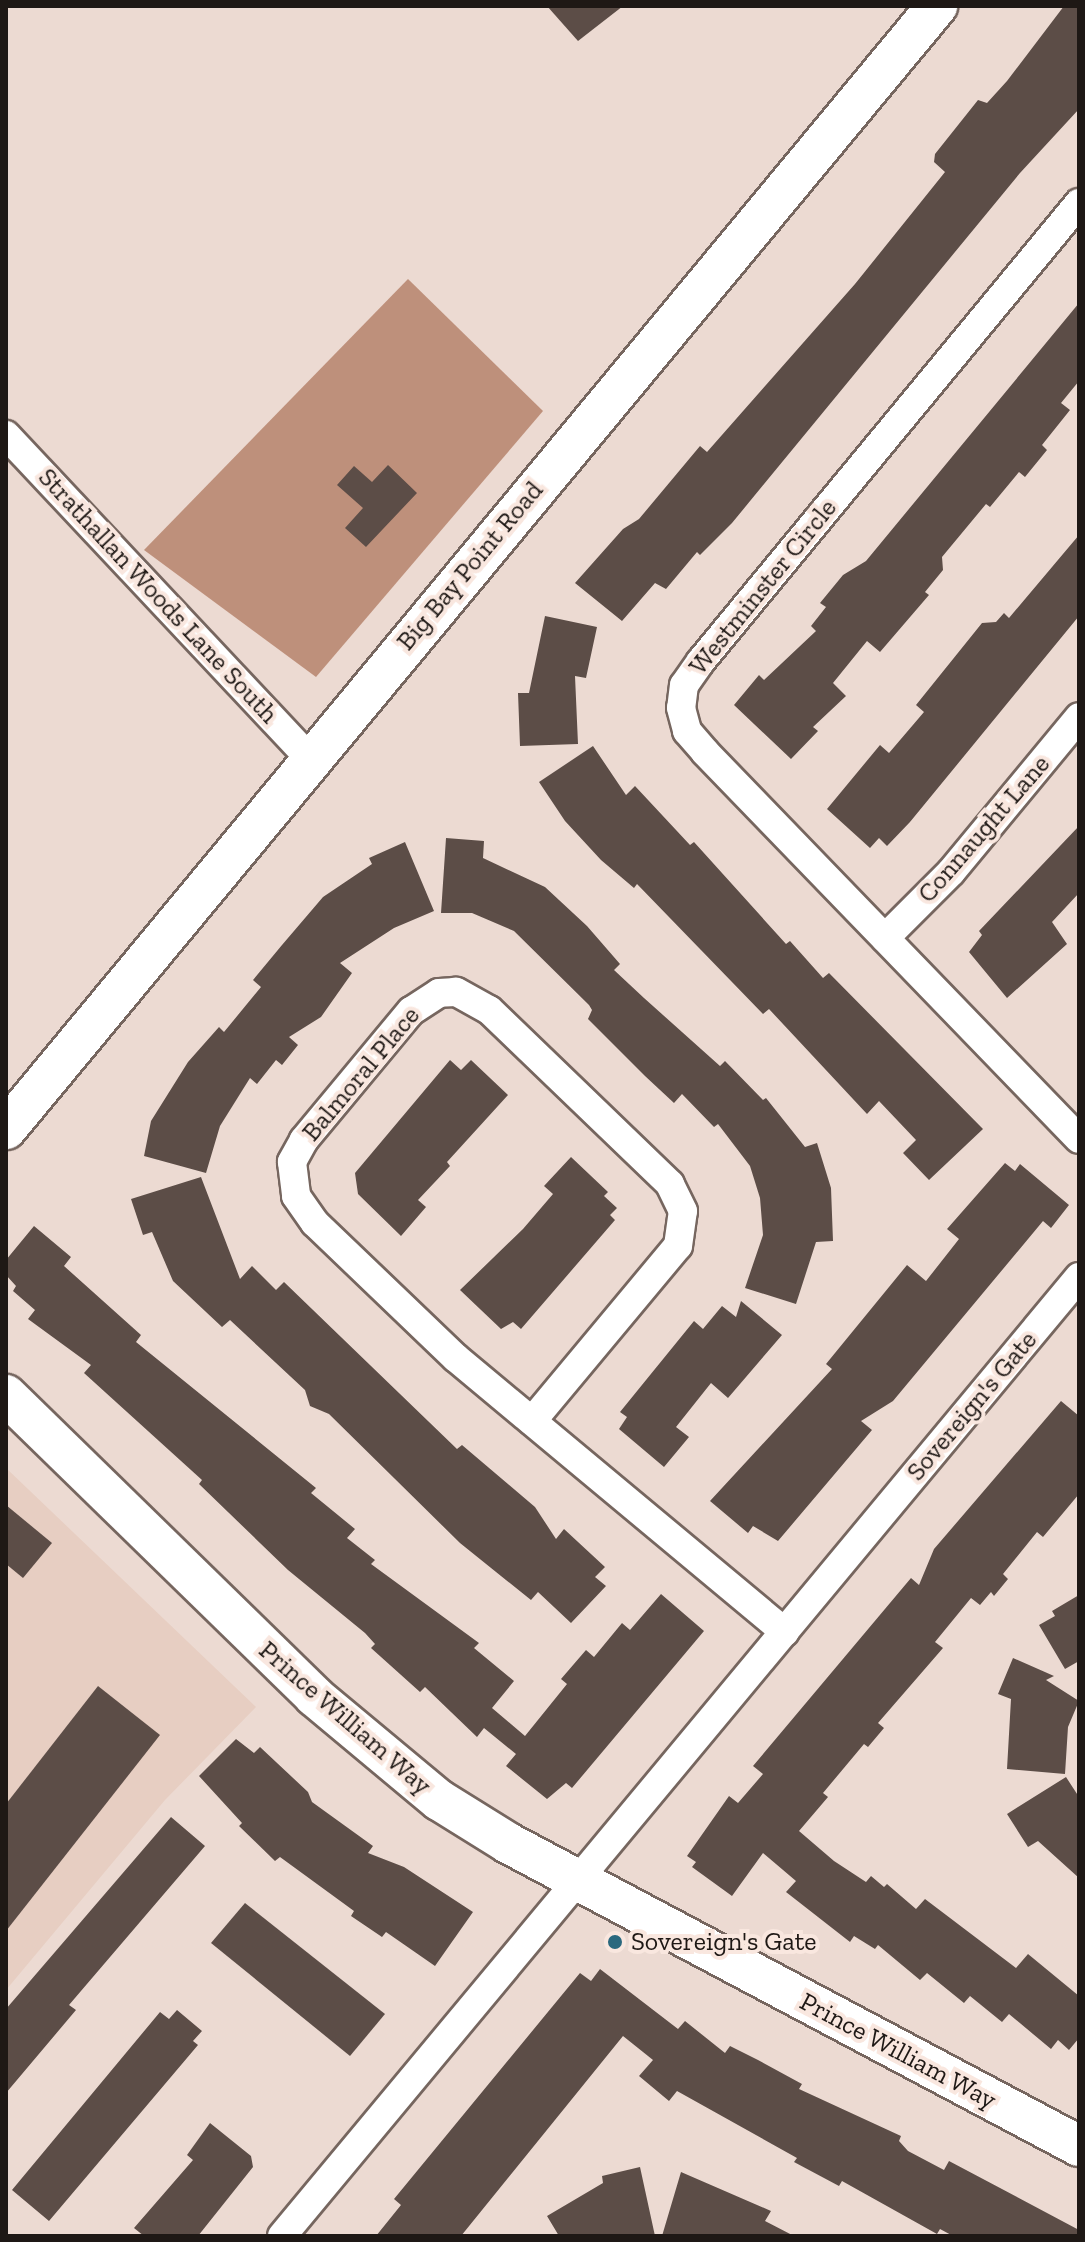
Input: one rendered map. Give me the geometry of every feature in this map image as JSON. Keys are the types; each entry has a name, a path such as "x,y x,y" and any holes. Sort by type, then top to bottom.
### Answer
{"main road":[{"name":"Big Bay Point Road","path":"6,1129 309,758 937,6"},
{"name":"Prince William Way","path":"6,1395 356,1734 439,1800 577,1880 1079,2146"}],"street":[{"name":"Westminster Circle","path":"1079,203 684,685 681,708 687,731 1079,1139"},
{"name":"Strathallan Woods Lane South","path":"6,435 309,758"},
{"name":"Connaught Lane","path":"885,938 961,861 1079,717"},
{"name":"Balmoral Place","path":"532,1421 678,1246 683,1211 670,1184 489,1010 456,992 439,993 411,1011 304,1140 292,1162 292,1187 315,1223 456,1358 785,1632"},
{"name":"Sovereign's Gate","path":"282,2236 1079,1277"}],"shaded area":[{"path":"408,279 543,411 316,677 144,550"},
{"path":"6,1468 256,1707 165,1800 6,1990"}],"building":[{"path":"547,6 623,6 578,41"},
{"path":"1064,6 1079,6 1079,109 1020,173 732,523 700,555 697,552 666,589 655,583 622,621 575,583 623,529 639,519 700,446 707,452 855,284 945,172 934,162 935,154 978,100 987,103 1007,81"},
{"path":"1079,303 1079,381 1061,403 1070,410 1042,445 1047,450 1025,477 1019,472 990,507 986,504 942,557 943,570 925,592 929,595 880,652 867,641 833,683 846,696 813,727 818,731 791,759 734,705 759,675 764,680 816,631 811,626 826,607 820,603 843,575 866,561"},
{"path":"388,465 417,493 366,547 345,528 363,508 337,485 354,466 372,482"},
{"path":"1079,535 1079,616 910,822 887,846 879,838 870,848 827,809 880,745 889,753 924,712 916,705 982,623 996,622 1004,613 1009,618"},
{"path":"545,616 597,627 586,678 575,676 578,744 520,746 518,693 529,693"},
{"path":"593,746 626,795 635,786 690,845 694,842 786,944 790,941 823,978 829,973 983,1129 929,1180 903,1153 916,1140 879,1101 867,1114 769,1009 763,1014 637,884 634,888 601,860 565,821 539,782"},
{"path":"1079,826 1079,893 1052,922 1067,944 1007,998 969,952 982,935 979,931"},
{"path":"446,838 484,841 483,858 545,887 587,926 620,964 614,970 720,1066 725,1061 763,1100 766,1098 805,1147 817,1143 831,1188 833,1241 816,1242 796,1304 745,1288 763,1235 760,1198 750,1166 718,1124 714,1127 682,1094 674,1103 645,1076 588,1019 592,1010 589,1005 514,931 472,913 441,913"},
{"path":"405,842 434,911 394,928 340,963 352,973 321,1017 289,1037 298,1045 282,1065 276,1060 257,1084 250,1078 220,1126 206,1173 144,1156 151,1121 188,1062 219,1027 224,1032 261,987 253,980 282,945 323,897 372,864 369,858"},
{"path":"450,1060 461,1070 471,1060 508,1095 447,1162 450,1166 418,1200 426,1207 401,1236 358,1194 355,1173"},
{"path":"571,1157 608,1192 604,1196 617,1208 610,1215 615,1220 521,1329 513,1322 501,1329 460,1290 523,1229 553,1194 544,1186"},
{"path":"1005,1163 1015,1171 1020,1164 1069,1205 1051,1228 1043,1221 893,1401 861,1421 872,1430 778,1541 753,1526 748,1533 710,1501 832,1369 826,1364 907,1265 926,1281 959,1239 947,1229"},
{"path":"201,1177 240,1279 252,1266 276,1290 284,1282 457,1449 462,1445 535,1507 556,1539 564,1529 605,1567 595,1577 606,1586 571,1623 538,1592 531,1600 460,1543 329,1414 310,1406 305,1390 230,1320 222,1327 173,1281 152,1232 143,1235 131,1199"},
{"path":"34,1226 71,1257 64,1266 141,1335 136,1342 316,1488 311,1493 355,1529 347,1538 375,1560 371,1564 479,1643 474,1648 514,1681 492,1708 525,1736 567,1684 561,1679 586,1650 594,1657 622,1623 630,1630 661,1594 704,1631 572,1788 566,1783 547,1799 506,1766 516,1754 484,1728 477,1737 425,1687 420,1692 371,1648 375,1644 365,1633 288,1570 199,1484 202,1480 84,1373 91,1365 28,1319 35,1310 13,1291 16,1286 6,1275 6,1260"},
{"path":"741,1301 782,1335 728,1398 711,1383 676,1427 689,1437 664,1467 619,1429 627,1417 620,1412 694,1321 703,1329 722,1306 736,1317"},
{"path":"1061,1401 1079,1416 1079,1494 1043,1537 1037,1532 1003,1574 1008,1579 994,1596 991,1592 980,1605 971,1598 935,1642 943,1648 878,1723 884,1728 868,1747 864,1744 823,1793 828,1797 799,1831 834,1861 866,1882 871,1876 884,1887 887,1884 916,1909 925,1899 1016,1968 1028,1954 1079,1996 1079,2038 1069,2050 1058,2040 1051,2049 1009,2014 1002,2022 970,1996 964,2003 927,1973 920,1980 878,1945 875,1949 854,1936 850,1942 786,1892 796,1881 763,1853 732,1896 692,1867 696,1862 687,1856 729,1796 738,1803 763,1774 753,1766 911,1578 919,1585 934,1549"},
{"path":"6,1505 52,1543 23,1578 6,1564"},
{"path":"1079,1595 1079,1661 1065,1669 1039,1625 1055,1616 1052,1611"},
{"path":"1013,1658 1054,1676 1046,1680 1079,1701 1068,1727 1065,1774 1007,1769 1011,1699 998,1694"},
{"path":"98,1686 160,1735 6,1931 6,1804"},
{"path":"236,1739 254,1753 260,1747 308,1792 312,1802 373,1846 368,1853 404,1867 473,1912 435,1966 386,1932 382,1937 351,1916 354,1911 280,1857 275,1861 239,1826 242,1823 199,1776"},
{"path":"1066,1777 1079,1797 1079,1878 1038,1841 1028,1847 1007,1814"},
{"path":"171,1817 205,1846 69,2005 76,2010 6,2093 6,2009"},
{"path":"245,1903 385,2014 350,2056 211,1943"},
{"path":"600,1969 678,2029 685,2021 725,2053 730,2046 758,2060 802,2084 799,2089 901,2136 899,2141 908,2151 944,2170 949,2161 1079,2230 1079,2236 953,2236 940,2229 937,2234 842,2181 839,2186 794,2162 797,2158 677,2091 669,2101 639,2076 653,2060 623,2036 461,2236 376,2236 401,2205 394,2199 580,1973 591,1981"},
{"path":"177,2010 202,2031 193,2041 198,2045 49,2221 12,2190 160,2012 169,2019"},
{"path":"210,2123 251,2156 253,2167 198,2236 144,2236 134,2228 193,2160 187,2155"},
{"path":"640,2167 655,2236 559,2236 547,2216 603,2183 602,2176"},
{"path":"681,2172 771,2211 765,2221 794,2236 662,2236"}],"place":[{"name":"Sovereign's Gate","path":"615,1942"}]}
